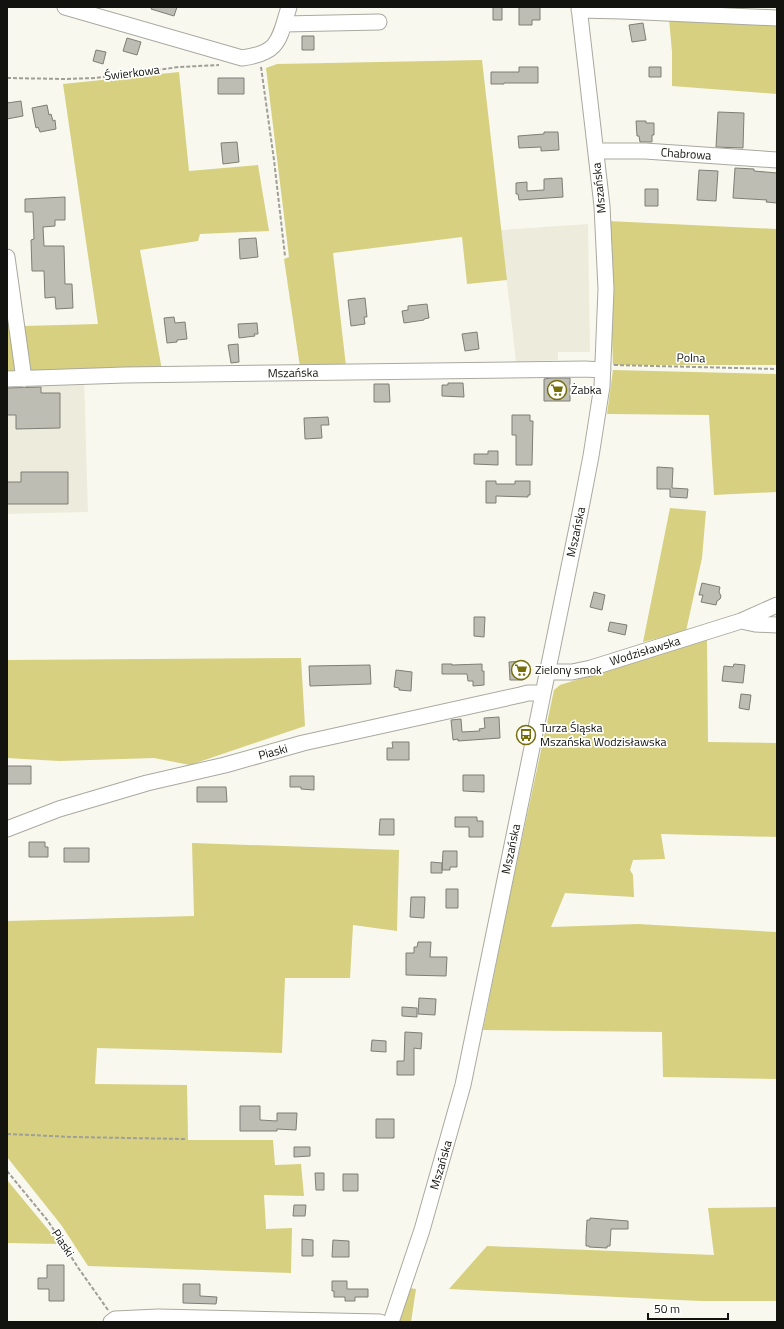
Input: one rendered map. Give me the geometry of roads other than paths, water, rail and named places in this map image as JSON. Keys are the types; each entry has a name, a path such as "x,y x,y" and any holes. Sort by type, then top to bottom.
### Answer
{"street":[{"path":"65,7 242,58 256,56 274,47 281,35 289,7"},
{"path":"579,9 777,18"},
{"name":"Mszańska","path":"391,1322 422,1230 463,1085 591,456 604,368 606,290 602,206 579,9"},
{"path":"284,24 379,22"},
{"name":"Chabrowa","path":"596,151 645,151 777,160"},
{"path":"7,258 24,379"},
{"name":"Mszańska","path":"7,379 125,375 604,368"},
{"name":"Wodzisławska","path":"547,672 572,672 591,668 741,621 777,605"},
{"name":"Wodzisławska","path":"741,621 755,624 777,625"},
{"name":"Piaski","path":"7,829 59,809 147,783 225,765 303,743 520,694 543,693"},
{"path":"113,1320 158,1317 380,1322"}],"place":[{"name":"Żabka","path":"557,390"},
{"name":"Zielony smok","path":"521,670"},
{"name":"Turza Śląska Mszańska Wodzisławska","path":"526,735"}]}
